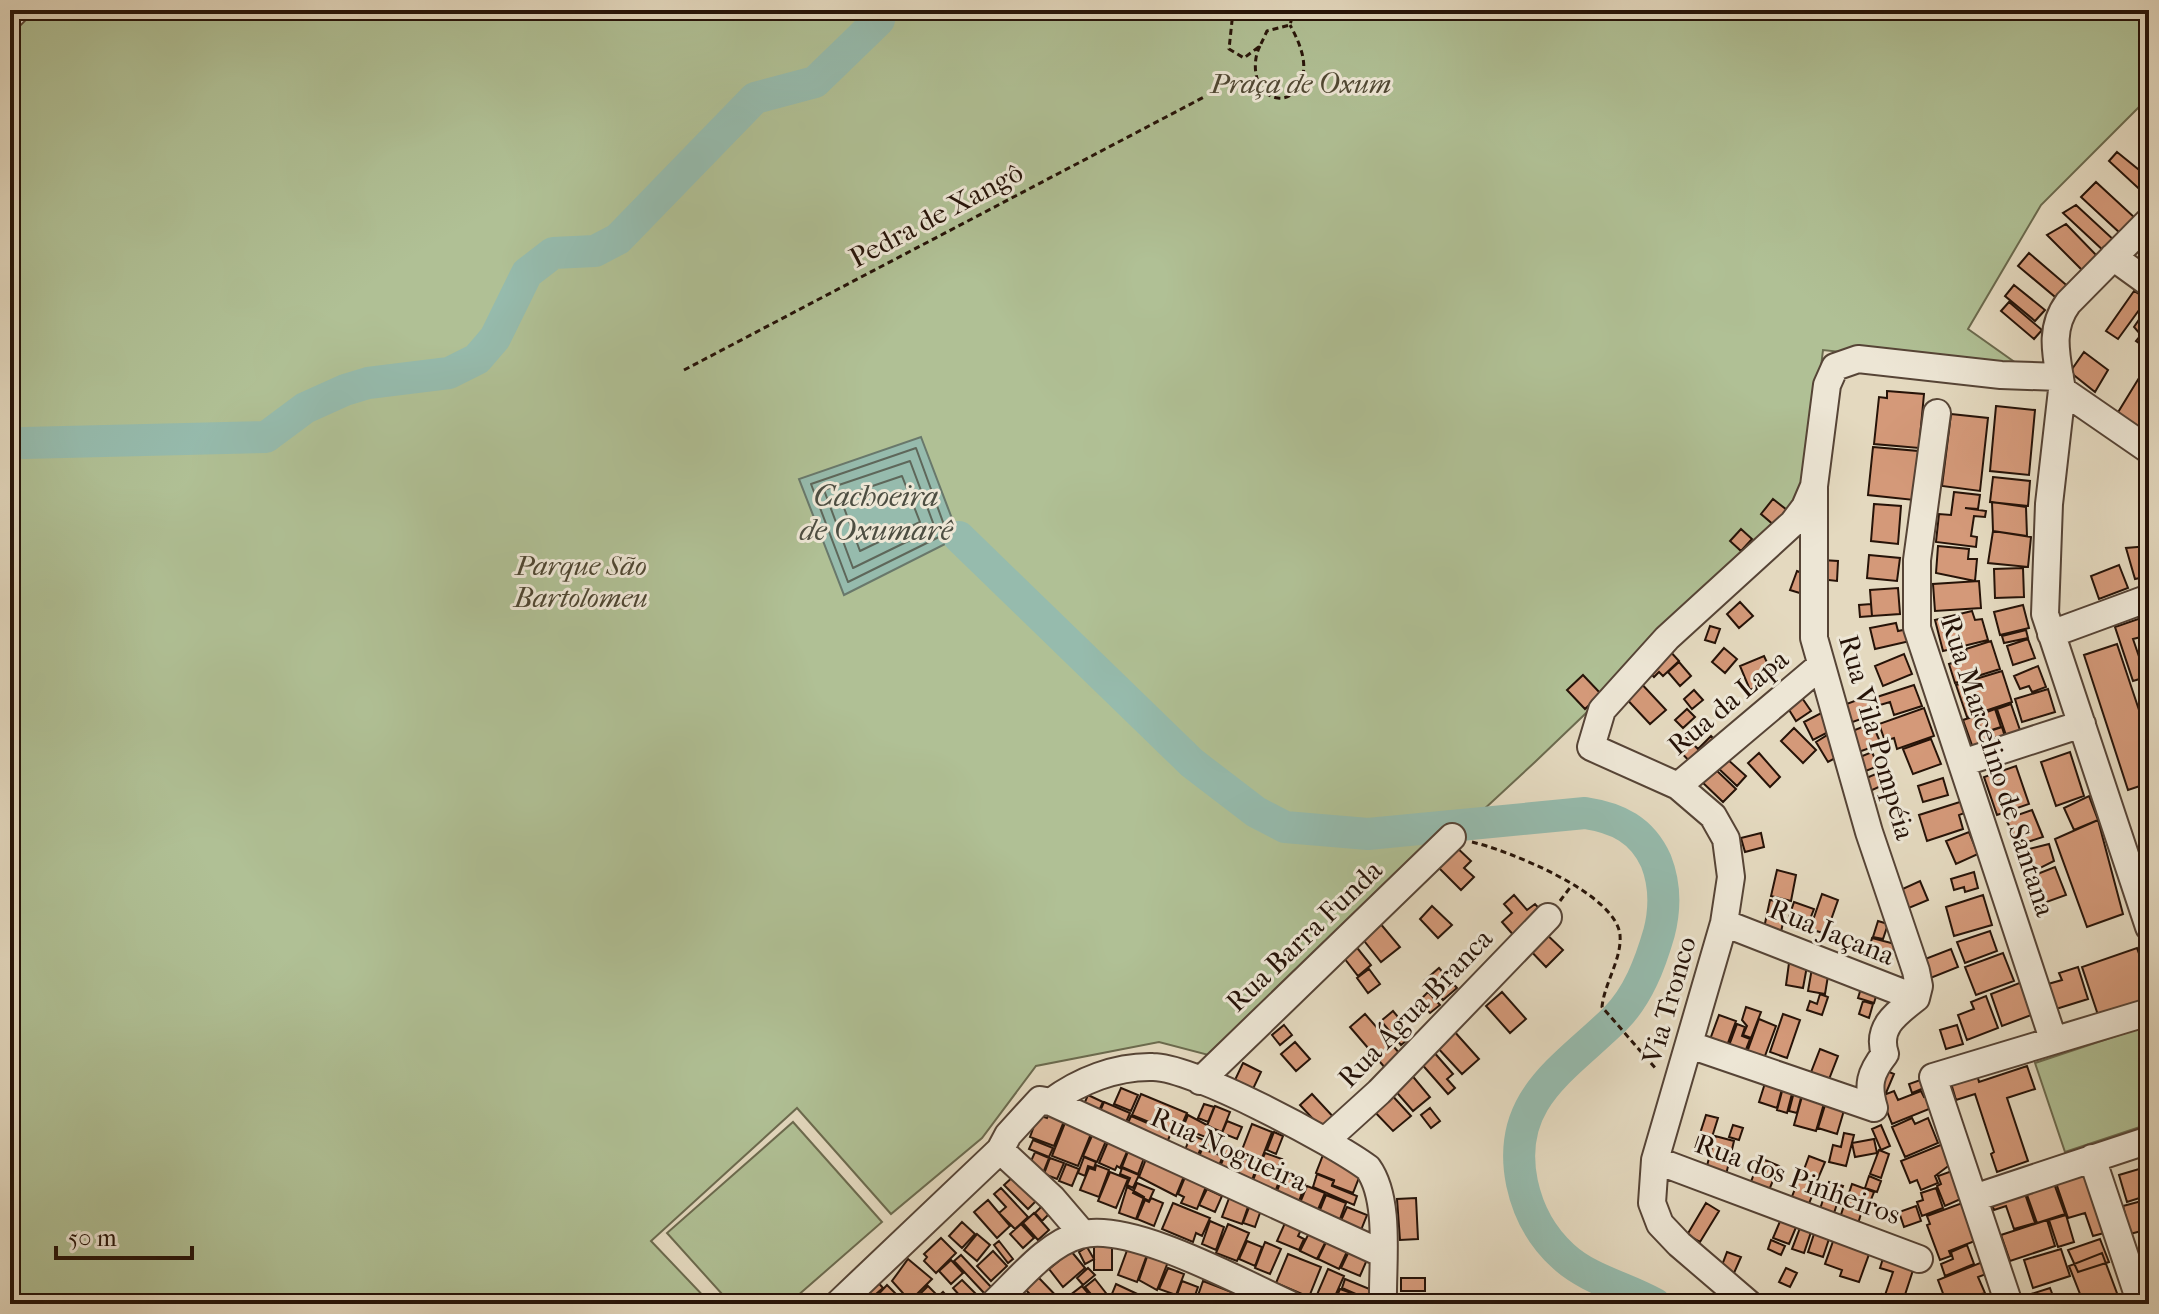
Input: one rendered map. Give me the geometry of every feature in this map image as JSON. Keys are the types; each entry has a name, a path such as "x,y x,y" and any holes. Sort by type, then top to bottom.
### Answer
{"street":[{"path":"10,16 16,10"},
{"path":"2149,221 2059,315 2054,341 2061,383 2043,602 2149,927"},
{"path":"2113,257 2149,283"},
{"path":"1814,486 1827,385 1835,367 1846,361 2061,383 2149,450"},
{"name":"Rua Marcelino de Santana","path":"1937,413 1917,560 1915,609 1923,650 2053,1039"},
{"name":"Rua Vila Pompéia","path":"1814,486 1814,638 1819,667 1869,832 1916,971 1919,986 1916,998"},
{"name":"Via Tronco","path":"1749,1304 1660,1224 1652,1203 1655,1160 1724,923 1731,877 1726,839 1713,816 1678,786 1591,747 1594,725 1602,710 1667,638 1793,523 1805,507 1814,486"},
{"path":"2051,634 2149,598"},
{"name":"Rua da Lapa","path":"1678,786 1819,667"},
{"path":"1962,763 2082,724"},
{"name":"Rua Barra Funda","path":"1200,1081 1452,837"},
{"path":"2139,894 2149,857"},
{"name":"Rua Água Branca","path":"1325,1141 1379,1092 1548,917"},
{"name":"Rua Jaçana","path":"1724,923 1916,998"},
{"path":"1690,1045 1874,1108 1868,1090 1872,1070 1885,1054 1883,1032 1888,1022 1916,998"},
{"path":"2009,1304 1933,1077 2149,1012"},
{"path":"838,1304 1000,1150 1024,1116 1040,1100 1051,1102 1074,1085 1138,1068 1164,1068 1200,1081 1325,1141 1368,1168 1377,1181 1382,1200 1383,1304"},
{"name":"Rua Nogueira","path":"1051,1102 1381,1253"},
{"path":"1974,1198 2149,1140"},
{"path":"1000,1150 1052,1198 1082,1233"},
{"path":"2092,1158 2141,1304"},
{"name":"Rua dos Pinheiros","path":"1655,1160 1919,1259"},
{"path":"993,1304 1050,1251 1082,1233 1113,1234 1155,1245 1289,1304"}],"path":[{"path":"1227,10 1232,21 1229,49 1244,58 1260,46"},
{"path":"1290,25 1267,31 1253,63 1255,74 1271,96 1280,99 1290,96 1303,76 1304,57 1290,25 1294,10"},
{"name":"Pedra de Xangô","path":"684,370 1206,96"},
{"path":"1606,1014 1655,1066 1674,1098"}],"green space":[{"name":"Parque São Bartolomeu","path":"23,10 2149,10 2149,97 2041,205 1968,329 2023,368 1992,368 1823,350 1807,486 1793,515 1535,762 1216,1057 1159,1042 1036,1066 982,1138 891,1214 797,1108 651,1241 711,1304 10,1304 10,26"},
{"path":"2149,1025 2149,1124 2065,1152 2035,1063"},
{"path":"793,1122 882,1222 788,1304 731,1304 667,1233"}],"water":[{"name":"Cachoeira de Oxumarê","path":"921,437 959,537 844,595 799,479"}],"building":[{"path":"2117,152 2149,178 2149,198 2109,161"},
{"path":"2096,182 2135,218 2120,233 2081,197"},
{"path":"2076,205 2116,242 2106,253 2063,213"},
{"path":"2066,224 2098,257 2083,271 2047,235"},
{"path":"2029,253 2071,289 2060,301 2018,266"},
{"path":"2014,285 2045,310 2035,321 2005,296"},
{"path":"2134,291 2147,299 2118,339 2106,331"},
{"path":"2009,302 2042,330 2034,339 2001,311"},
{"path":"2149,305 2149,350 2136,341 2141,335 2134,327"},
{"path":"2084,352 2108,370 2095,392 2070,372"},
{"path":"2142,373 2149,377 2149,434 2117,414"},
{"path":"1887,391 1924,394 1919,448 1874,444 1879,397 1887,398"},
{"path":"1996,406 2035,410 2029,475 1990,471"},
{"path":"1951,414 1988,418 1980,491 1942,486"},
{"path":"1873,447 1918,451 1914,500 1868,495"},
{"path":"1993,477 2030,481 2028,506 1990,502"},
{"path":"1954,492 1980,495 1978,509 1965,508 1986,511 1985,517 1974,516 1971,536 1977,537 1976,547 1936,542 1939,514 1951,515"},
{"path":"1773,499 1787,510 1775,526 1761,514"},
{"path":"1992,502 2026,507 2027,536 1993,531"},
{"path":"1874,504 1901,506 1898,544 1871,541"},
{"path":"1741,529 1752,539 1741,551 1730,541"},
{"path":"1993,531 2031,537 2028,567 1988,563"},
{"path":"1938,546 1969,549 1968,559 1977,559 1975,581 1936,573"},
{"path":"2149,546 2149,576 2135,579 2126,548"},
{"path":"1869,555 1900,558 1897,581 1867,578"},
{"path":"1822,560 1838,561 1837,581 1820,579"},
{"path":"2119,565 2128,588 2099,599 2091,576"},
{"path":"2023,568 2024,597 1995,598 1994,569"},
{"path":"1797,571 1809,576 1803,594 1790,590"},
{"path":"1979,581 1981,608 1935,611 1933,584"},
{"path":"1898,588 1900,614 1872,616 1870,590"},
{"path":"1740,602 1753,616 1739,628 1727,614"},
{"path":"1871,604 1872,616 1860,617 1859,605"},
{"path":"2023,605 2029,628 2000,635 1994,612"},
{"path":"1972,611 1975,620 1982,619 1988,640 1943,651 1935,620"},
{"path":"2144,617 2149,635 2133,639 2146,677 2133,681 2115,627"},
{"path":"1896,623 1898,631 1908,629 1910,641 1875,649 1870,628"},
{"path":"1710,626 1720,629 1715,643 1705,640"},
{"path":"2026,630 2028,638 2004,643 2002,636"},
{"path":"2028,639 2035,658 2013,665 2007,646"},
{"path":"1991,641 2000,669 1955,683 1949,664 1968,658 1966,649"},
{"path":"2117,644 2141,716 2149,713 2149,783 2128,790 2084,655"},
{"path":"1724,648 1737,659 1725,673 1712,662"},
{"path":"1668,649 1679,661 1663,676 1659,672 1654,677 1646,669"},
{"path":"1904,654 1912,674 1883,686 1875,666"},
{"path":"1764,656 1775,680 1750,690 1740,666"},
{"path":"1679,662 1691,676 1680,686 1668,672"},
{"path":"2038,666 2046,687 2032,692 2029,686 2020,689 2014,676"},
{"path":"2002,671 2012,702 1967,717 1956,685"},
{"path":"1583,675 1601,694 1585,709 1567,690"},
{"path":"1637,679 1666,710 1650,724 1621,693"},
{"path":"1914,685 1922,706 1894,715 1890,702 1880,705 1877,697"},
{"path":"2048,689 2055,712 2022,722 2015,699"},
{"path":"1694,690 1703,700 1692,709 1684,699"},
{"path":"1800,695 1811,711 1796,721 1786,705"},
{"path":"1868,696 1875,714 1847,724 1841,706"},
{"path":"2011,704 2021,733 2007,738 1997,709"},
{"path":"1924,708 1934,736 1897,749 1894,738 1885,741 1879,724"},
{"path":"1687,709 1695,717 1683,728 1675,720"},
{"path":"1995,709 2001,727 1982,733 1976,716"},
{"path":"1827,710 1836,728 1813,740 1804,722"},
{"path":"1975,716 1981,734 2002,727 2005,737 1973,748 1963,720"},
{"path":"1872,723 1881,744 1853,754 1845,734"},
{"path":"1794,728 1816,750 1803,763 1781,741"},
{"path":"1683,734 1698,749 1711,736 1718,743 1694,766 1673,744"},
{"path":"1829,734 1841,755 1828,762 1816,742"},
{"path":"1931,739 1941,764 1913,774 1903,749"},
{"path":"1872,752 1878,766 1861,773 1855,759"},
{"path":"2070,752 2084,796 2056,806 2041,762"},
{"path":"1759,753 1780,777 1770,787 1748,763"},
{"path":"1726,758 1746,776 1737,786 1717,767"},
{"path":"2016,766 2029,804 1997,815 1984,777"},
{"path":"1714,768 1736,789 1723,802 1701,781"},
{"path":"1885,770 1890,782 1870,791 1864,779"},
{"path":"1943,778 1948,795 1923,802 1918,786"},
{"path":"2089,796 2098,820 2074,830 2064,808"},
{"path":"1963,801 1967,812 1959,815 1963,829 1927,841 1919,815"},
{"path":"2032,810 2043,837 2018,845 2006,819"},
{"path":"2098,820 2123,914 2087,927 2055,839"},
{"path":"1969,832 1978,854 1956,864 1946,841"},
{"path":"1761,833 1764,847 1745,852 1741,838"},
{"path":"1452,843 1471,861 1464,868 1474,877 1461,890 1433,862"},
{"path":"2049,844 2054,861 2028,874 2017,852"},
{"path":"2055,867 2066,895 2041,904 2030,877"},
{"path":"1777,870 1796,875 1791,901 1771,896"},
{"path":"1974,872 1978,888 1965,892 1964,887 1954,890 1951,879"},
{"path":"1920,881 1928,900 1904,910 1896,892"},
{"path":"1822,894 1838,900 1826,934 1810,929"},
{"path":"1514,895 1527,910 1535,904 1544,914 1516,938 1502,922 1512,913 1504,904"},
{"path":"1983,895 1992,925 1954,936 1946,907"},
{"path":"1770,900 1787,903 1781,932 1764,928"},
{"path":"1794,902 1814,909 1808,924 1789,917"},
{"path":"1432,906 1452,925 1438,938 1420,919"},
{"path":"1878,921 1888,924 1883,939 1873,937"},
{"path":"1379,922 1400,947 1381,962 1361,937"},
{"path":"1542,930 1563,950 1546,967 1526,946"},
{"path":"1990,931 1997,951 1965,963 1957,942"},
{"path":"1872,938 1895,944 1890,964 1867,958"},
{"path":"1354,944 1371,965 1358,976 1341,954"},
{"path":"2137,948 2149,982 2149,998 2098,1015 2082,967"},
{"path":"1951,949 1958,967 1928,979 1920,961"},
{"path":"2003,953 2014,981 1976,995 1965,967"},
{"path":"1789,963 1807,966 1803,988 1786,985"},
{"path":"2078,967 2088,999 2056,1009 2048,984 2062,980 2059,973"},
{"path":"1439,968 1457,988 1443,1000 1425,980"},
{"path":"1812,968 1829,970 1825,994 1808,991"},
{"path":"1369,969 1380,984 1368,993 1357,978"},
{"path":"2022,982 2034,1014 2002,1026 1991,994"},
{"path":"1862,985 1878,990 1874,1003 1858,998"},
{"path":"1428,992 1440,1005 1430,1013 1419,1001"},
{"path":"1502,992 1526,1019 1510,1033 1486,1006"},
{"path":"1820,994 1828,997 1822,1015 1807,1010 1810,1001 1817,1004"},
{"path":"1986,996 1998,1028 1967,1040 1958,1015 1974,1009 1971,1002"},
{"path":"1863,1001 1873,1004 1869,1018 1859,1014"},
{"path":"1746,1007 1761,1012 1751,1038 1743,1035 1747,1026 1742,1020"},
{"path":"1393,1011 1413,1035 1401,1045 1381,1021"},
{"path":"1365,1014 1401,1055 1386,1069 1350,1027"},
{"path":"1783,1014 1800,1020 1787,1058 1770,1052"},
{"path":"1719,1015 1736,1021 1725,1051 1708,1045"},
{"path":"1759,1019 1776,1026 1762,1064 1745,1058"},
{"path":"1737,1024 1745,1027 1742,1036 1750,1039 1743,1057 1727,1051"},
{"path":"1284,1025 1292,1035 1280,1045 1272,1035"},
{"path":"1957,1025 1963,1044 1946,1049 1940,1030"},
{"path":"1453,1030 1479,1059 1462,1074 1436,1046"},
{"path":"1295,1042 1310,1059 1296,1071 1281,1054"},
{"path":"1820,1049 1838,1056 1826,1087 1808,1080"},
{"path":"1432,1050 1453,1074 1447,1079 1455,1088 1448,1094 1419,1061"},
{"path":"1243,1063 1261,1072 1252,1091 1234,1082"},
{"path":"2027,1066 2035,1089 2007,1098 2028,1161 1997,1172 1991,1154 1994,1152 1975,1094 1956,1100 1950,1080 1976,1071 1979,1082"},
{"path":"1882,1069 1894,1074 1886,1093 1874,1089"},
{"path":"1410,1073 1430,1097 1413,1111 1392,1087"},
{"path":"1926,1078 1929,1086 1912,1093 1909,1084"},
{"path":"1766,1080 1783,1085 1777,1108 1759,1102"},
{"path":"1784,1084 1794,1086 1787,1113 1777,1110"},
{"path":"1121,1088 1138,1095 1131,1111 1114,1104"},
{"path":"1894,1091 1898,1100 1921,1091 1924,1097 1929,1095 1934,1107 1892,1124 1881,1096"},
{"path":"1389,1092 1411,1116 1393,1131 1371,1108"},
{"path":"1794,1092 1802,1094 1797,1113 1789,1111"},
{"path":"1803,1093 1825,1100 1816,1131 1794,1125"},
{"path":"1141,1094 1187,1113 1178,1134 1132,1115"},
{"path":"1312,1094 1338,1122 1326,1133 1300,1105"},
{"path":"1088,1095 1103,1102 1096,1117 1081,1111"},
{"path":"1104,1102 1130,1113 1123,1129 1097,1118"},
{"path":"1826,1102 1845,1107 1837,1134 1818,1128"},
{"path":"1204,1104 1214,1107 1208,1122 1198,1118"},
{"path":"1215,1106 1230,1112 1222,1132 1207,1126"},
{"path":"1051,1108 1067,1114 1054,1146 1030,1137 1038,1115 1047,1118"},
{"path":"1430,1108 1440,1121 1431,1128 1421,1115"},
{"path":"1188,1115 1220,1132 1216,1141 1190,1131 1188,1137 1180,1135"},
{"path":"1706,1115 1718,1118 1707,1153 1695,1149"},
{"path":"1131,1116 1171,1133 1163,1152 1124,1132"},
{"path":"1067,1118 1093,1129 1078,1166 1052,1156"},
{"path":"1912,1118 1915,1124 1928,1118 1938,1143 1905,1157 1892,1127"},
{"path":"1227,1121 1242,1127 1237,1139 1222,1133"},
{"path":"1252,1124 1272,1132 1260,1163 1240,1155"},
{"path":"1733,1125 1743,1128 1739,1140 1729,1137"},
{"path":"1881,1125 1890,1146 1881,1150 1872,1129"},
{"path":"1095,1129 1109,1134 1097,1162 1083,1156"},
{"path":"1274,1132 1283,1136 1276,1154 1267,1150"},
{"path":"1844,1133 1854,1135 1846,1166 1829,1162 1833,1145 1841,1147"},
{"path":"1191,1135 1204,1140 1196,1160 1183,1155"},
{"path":"1715,1136 1734,1141 1725,1179 1705,1173"},
{"path":"1110,1137 1130,1145 1120,1168 1117,1166 1115,1170 1099,1163"},
{"path":"1206,1138 1238,1150 1236,1157 1202,1148"},
{"path":"1874,1139 1877,1153 1855,1157 1852,1143"},
{"path":"1033,1140 1053,1148 1049,1157 1029,1149"},
{"path":"1131,1144 1147,1150 1138,1174 1122,1167"},
{"path":"1943,1144 1951,1164 1935,1176 1938,1183 1921,1190 1917,1180 1910,1183 1901,1161"},
{"path":"1202,1149 1223,1156 1216,1173 1196,1165"},
{"path":"1879,1150 1889,1154 1881,1178 1870,1174"},
{"path":"1035,1152 1049,1158 1043,1173 1028,1168"},
{"path":"1265,1153 1282,1159 1277,1170 1261,1163"},
{"path":"1148,1154 1187,1169 1176,1196 1139,1177"},
{"path":"1228,1155 1242,1161 1234,1179 1217,1174 1224,1157"},
{"path":"1323,1155 1362,1170 1353,1193 1332,1185 1334,1180 1316,1173"},
{"path":"1809,1156 1825,1162 1817,1181 1802,1175"},
{"path":"1084,1157 1096,1162 1094,1168 1088,1166 1085,1176 1078,1173"},
{"path":"1050,1158 1064,1163 1057,1179 1044,1174"},
{"path":"1244,1158 1262,1166 1260,1171 1256,1169 1251,1183 1234,1184"},
{"path":"1760,1158 1779,1166 1767,1195 1749,1187"},
{"path":"1066,1164 1079,1169 1072,1186 1059,1181"},
{"path":"1096,1165 1109,1170 1099,1197 1080,1190 1089,1168 1095,1170"},
{"path":"2149,1166 2149,1195 2127,1202 2119,1175"},
{"path":"1122,1168 1139,1175 1133,1188 1127,1185 1130,1178 1120,1174"},
{"path":"2083,1168 2104,1233 2093,1236 2085,1213 2068,1218 2054,1177"},
{"path":"1188,1170 1209,1179 1197,1209 1181,1203 1184,1197 1178,1194"},
{"path":"1257,1170 1280,1179 1273,1197 1252,1183"},
{"path":"1952,1171 1963,1198 1945,1206 1937,1186 1941,1184 1938,1176"},
{"path":"1110,1172 1128,1179 1116,1208 1098,1201"},
{"path":"1317,1174 1334,1181 1332,1186 1357,1196 1354,1205 1313,1187"},
{"path":"1015,1175 1038,1199 1028,1209 1004,1185"},
{"path":"1283,1175 1305,1184 1296,1210 1273,1202"},
{"path":"1869,1176 1881,1181 1877,1192 1865,1188"},
{"path":"2052,1178 2065,1214 2037,1223 2026,1192"},
{"path":"1799,1179 1816,1186 1808,1206 1791,1199"},
{"path":"1829,1182 1843,1186 1834,1213 1820,1209"},
{"path":"1137,1183 1154,1190 1149,1201 1133,1193"},
{"path":"1852,1184 1874,1192 1870,1202 1849,1193"},
{"path":"1307,1186 1325,1193 1314,1219 1296,1212"},
{"path":"1127,1187 1144,1197 1136,1219 1119,1213"},
{"path":"1001,1188 1028,1217 1015,1229 999,1213 1006,1207 994,1194"},
{"path":"1936,1188 1943,1208 1922,1216 1917,1202 1923,1200 1921,1193"},
{"path":"2023,1188 2035,1223 2014,1229 2006,1206 1994,1210 1990,1199"},
{"path":"1207,1189 1222,1196 1215,1212 1199,1205"},
{"path":"1231,1193 1250,1201 1242,1224 1222,1217"},
{"path":"1326,1195 1346,1203 1338,1224 1316,1220"},
{"path":"1847,1196 1865,1201 1856,1230 1838,1224"},
{"path":"1151,1198 1163,1203 1154,1226 1137,1219 1145,1200 1149,1202"},
{"path":"1416,1198 1418,1239 1400,1240 1397,1199"},
{"path":"2149,1199 2149,1229 2130,1234 2123,1206"},
{"path":"988,1200 1010,1226 997,1238 974,1212"},
{"path":"1965,1202 1980,1239 1949,1251 1951,1256 1940,1260 1927,1225 1930,1224 1927,1216"},
{"path":"1045,1203 1052,1211 1042,1221 1035,1213"},
{"path":"1173,1203 1210,1218 1202,1236 1196,1233 1193,1242 1162,1229"},
{"path":"1706,1203 1719,1211 1700,1242 1687,1235"},
{"path":"1250,1205 1261,1210 1255,1227 1243,1223"},
{"path":"1916,1206 1921,1221 1904,1227 1899,1212"},
{"path":"1347,1207 1367,1215 1359,1235 1338,1227"},
{"path":"1034,1213 1049,1230 1038,1240 1023,1223"},
{"path":"2066,1215 2074,1242 2058,1247 2049,1220"},
{"path":"1781,1219 1797,1225 1789,1244 1773,1238"},
{"path":"2047,1220 2055,1246 2010,1261 2001,1235"},
{"path":"1210,1221 1224,1227 1216,1250 1202,1244"},
{"path":"962,1222 975,1234 962,1248 949,1236"},
{"path":"1285,1223 1301,1230 1298,1236 1304,1239 1299,1250 1277,1241"},
{"path":"1021,1224 1034,1238 1023,1248 1010,1234"},
{"path":"1228,1224 1249,1233 1237,1261 1216,1253"},
{"path":"1800,1228 1811,1232 1804,1253 1792,1249"},
{"path":"1815,1231 1830,1236 1823,1257 1808,1252"},
{"path":"1309,1233 1326,1241 1317,1259 1300,1251"},
{"path":"1836,1233 1872,1246 1859,1282 1840,1276 1842,1270 1825,1264"},
{"path":"977,1234 990,1245 977,1261 964,1250"},
{"path":"2149,1234 2149,1264 2148,1264 2140,1237"},
{"path":"1329,1236 1350,1245 1339,1269 1318,1259"},
{"path":"941,1238 956,1253 936,1273 924,1261 927,1257 924,1254"},
{"path":"2100,1239 2109,1262 2078,1272 2068,1250"},
{"path":"1771,1240 1785,1246 1781,1255 1768,1249"},
{"path":"999,1241 1013,1259 1008,1263 994,1245"},
{"path":"1247,1241 1262,1247 1255,1266 1239,1259"},
{"path":"1265,1242 1281,1249 1270,1274 1255,1268"},
{"path":"1129,1245 1148,1252 1137,1282 1118,1275"},
{"path":"1967,1245 1974,1264 1945,1276 1941,1264 1953,1259 1951,1252"},
{"path":"1094,1246 1112,1246 1112,1270 1094,1270"},
{"path":"1087,1247 1094,1259 1085,1264 1079,1252"},
{"path":"1351,1247 1369,1255 1360,1276 1341,1268"},
{"path":"2061,1249 2070,1276 2033,1288 2024,1260"},
{"path":"993,1251 1007,1266 991,1281 977,1266"},
{"path":"1071,1251 1085,1268 1063,1287 1049,1269"},
{"path":"1727,1252 1741,1257 1734,1273 1721,1268"},
{"path":"1885,1252 1916,1261 1902,1304 1884,1298 1893,1272 1880,1268"},
{"path":"2102,1253 2121,1304 2084,1304 2069,1266"},
{"path":"1148,1254 1168,1262 1157,1290 1139,1280"},
{"path":"1288,1254 1321,1267 1309,1297 1276,1283"},
{"path":"961,1255 992,1288 985,1294 954,1261"},
{"path":"908,1259 932,1279 910,1301 892,1281"},
{"path":"951,1260 963,1273 951,1284 939,1271"},
{"path":"1985,1261 1989,1273 1978,1277 1985,1293 1947,1304 1938,1280"},
{"path":"1088,1268 1095,1275 1083,1285 1077,1278"},
{"path":"1168,1268 1184,1274 1176,1295 1159,1289"},
{"path":"1786,1268 1797,1273 1790,1287 1779,1282"},
{"path":"1328,1269 1344,1276 1332,1303 1316,1297"},
{"path":"1038,1277 1064,1304 1039,1304 1025,1289"},
{"path":"1401,1278 1425,1278 1425,1291 1401,1291"},
{"path":"875,1279 883,1288 869,1300 860,1291"},
{"path":"1095,1279 1109,1297 1099,1304 1085,1287"},
{"path":"1345,1279 1372,1290 1366,1304 1352,1304 1356,1294 1342,1288"},
{"path":"962,1280 982,1300 978,1304 967,1304 953,1288"},
{"path":"1182,1281 1198,1287 1193,1301 1177,1295"},
{"path":"1203,1281 1247,1298 1244,1304 1195,1304"},
{"path":"1116,1284 1146,1298 1143,1304 1109,1301"},
{"path":"887,1285 904,1302 902,1304 877,1304 873,1300"},
{"path":"928,1286 935,1293 927,1303 919,1295"},
{"path":"1082,1286 1097,1304 1076,1304 1069,1296"},
{"path":"2050,1288 2056,1304 2031,1304 2028,1295"},
{"path":"1340,1289 1354,1294 1350,1304 1334,1304"},
{"path":"943,1292 954,1304 930,1304"},
{"path":"1997,1292 2001,1304 1964,1304"},
{"path":"1881,1294 1884,1304 1864,1304 1862,1300"},
{"path":"1407,1298 1439,1301 1439,1304 1406,1304"}],"waterway":[{"path":"24,443 266,437 305,408 345,390 368,383 449,373 477,359 495,338 527,273 553,253 595,251 618,239 755,98 815,82 879,20 881,10"},
{"path":"959,537 1192,763 1256,812 1285,827 1368,834 1585,813 1618,822 1644,841 1656,861 1663,897 1659,933 1647,968 1623,1010 1543,1089 1522,1129 1519,1154 1528,1204 1542,1232 1555,1249 1584,1271 1655,1304"}],"park label":[{"name":"Praça de Oxum","path":"1301,83"}]}
